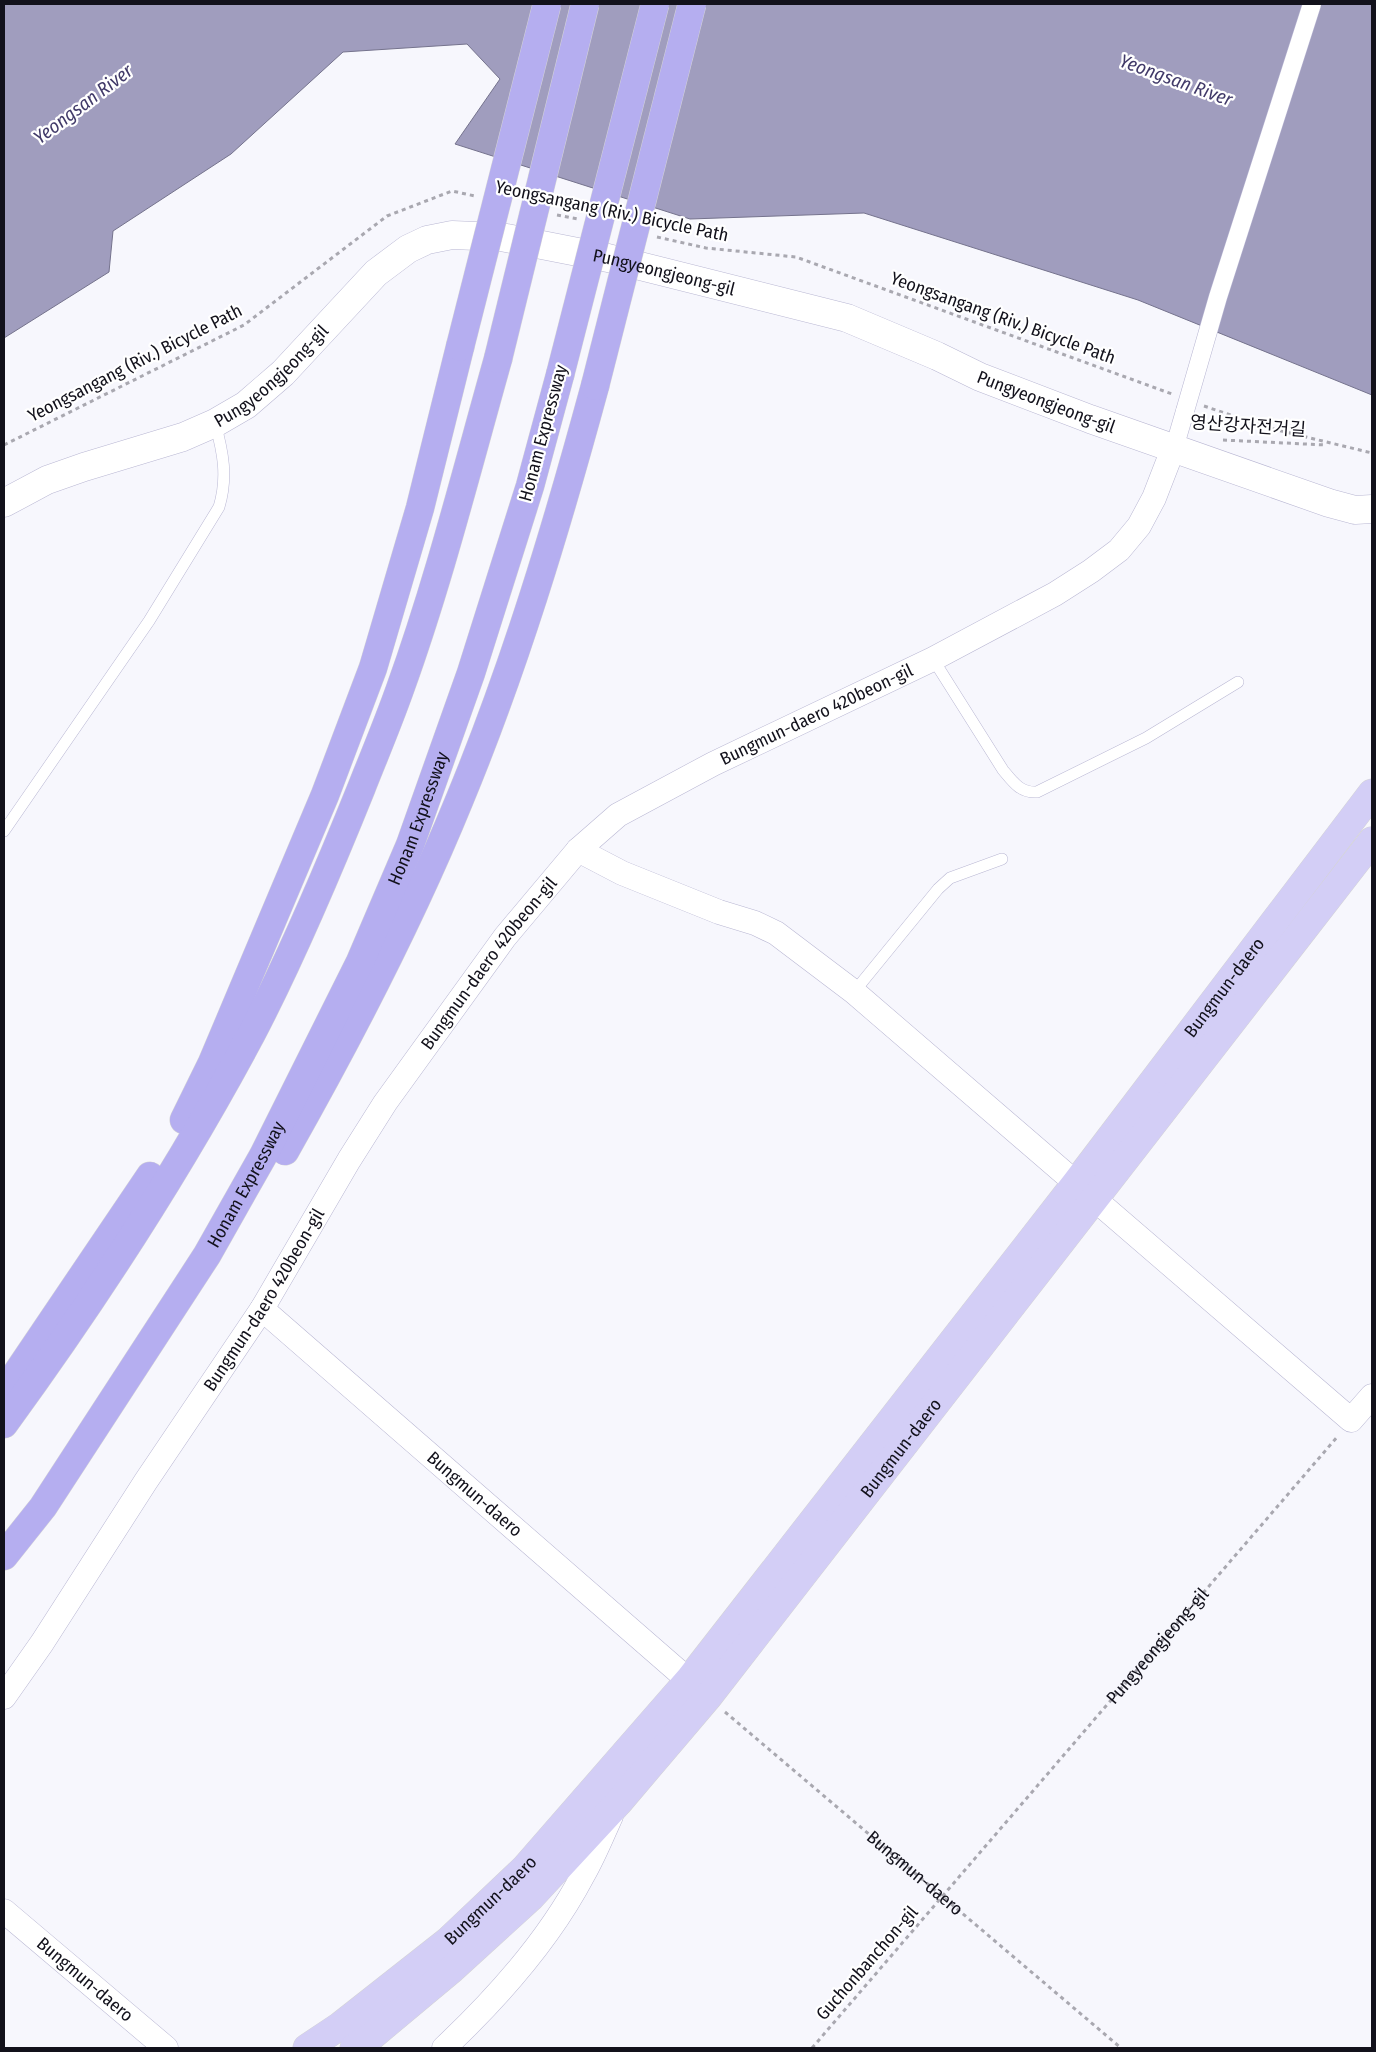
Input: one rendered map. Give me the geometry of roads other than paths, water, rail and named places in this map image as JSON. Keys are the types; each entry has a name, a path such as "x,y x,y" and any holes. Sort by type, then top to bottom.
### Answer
{"highway":[{"path":"4,1392 152,1173 181,1126 212,1063 325,795 373,668 420,508 547,4"},
{"path":"4,1424 99,1290 166,1185 253,1030 333,860 400,690 439,572 498,359 585,4"},
{"name":"Honam Expressway","path":"4,1556 43,1507 207,1255 263,1156 360,962 410,845 471,673 530,486 655,4"},
{"path":"43,1507 144,1382 215,1276 309,1108 413,907 460,800 504,683 559,518 595,386 692,4"}],"main road":[{"name":"Bungmun-daero","path":"1085,1191 1372,793"},
{"name":"Bungmun-daero","path":"354,2048 373,2035 452,1969 502,1923 531,1896 618,1803 698,1688 1085,1191 1372,841"},
{"name":"Bungmun-daero","path":"307,2048 340,2026 448,1941 525,1868 698,1688"}],"street":[{"path":"1175,442 1193,408 1218,297 1312,4"},
{"name":"Pungyeongjeong-gil","path":"4,503 47,480 183,437 215,423 246,405 282,373 376,273 414,246 427,240 452,235 501,237 608,258 847,318 980,377 1175,442 1329,503 1367,516"},
{"name":"Bungmun-daero 420beon-gil","path":"4,1697 42,1643 146,1481 262,1309 349,1160 385,1103 505,936 578,850 618,815 713,764 933,659 1055,594 1119,550 1143,519 1154,498 1175,442"},
{"path":"578,850 622,874 719,912 755,923 776,933 854,992 1351,1420 1372,1396"},
{"name":"Bungmun-daero","path":"262,1309 698,1688"},
{"path":"444,2048 475,2019 546,1934 583,1876 618,1803"},
{"name":"Bungmun-daero","path":"4,1911 166,2048"}],"lane":[{"path":"4,831 149,621 219,507 224,492 225,473 224,455 215,423"},
{"path":"933,659 1002,770 1015,785 1024,791 1031,792 1037,792 1146,738 1238,682"},
{"path":"854,992 938,889 950,878 1002,859"}],"water":[{"name":"Yeongsan River","path":"4,4 1372,4 1372,395 1138,300 864,213 690,219 455,144 500,79 467,44 343,52 231,154 113,231 109,272 4,338"}]}
